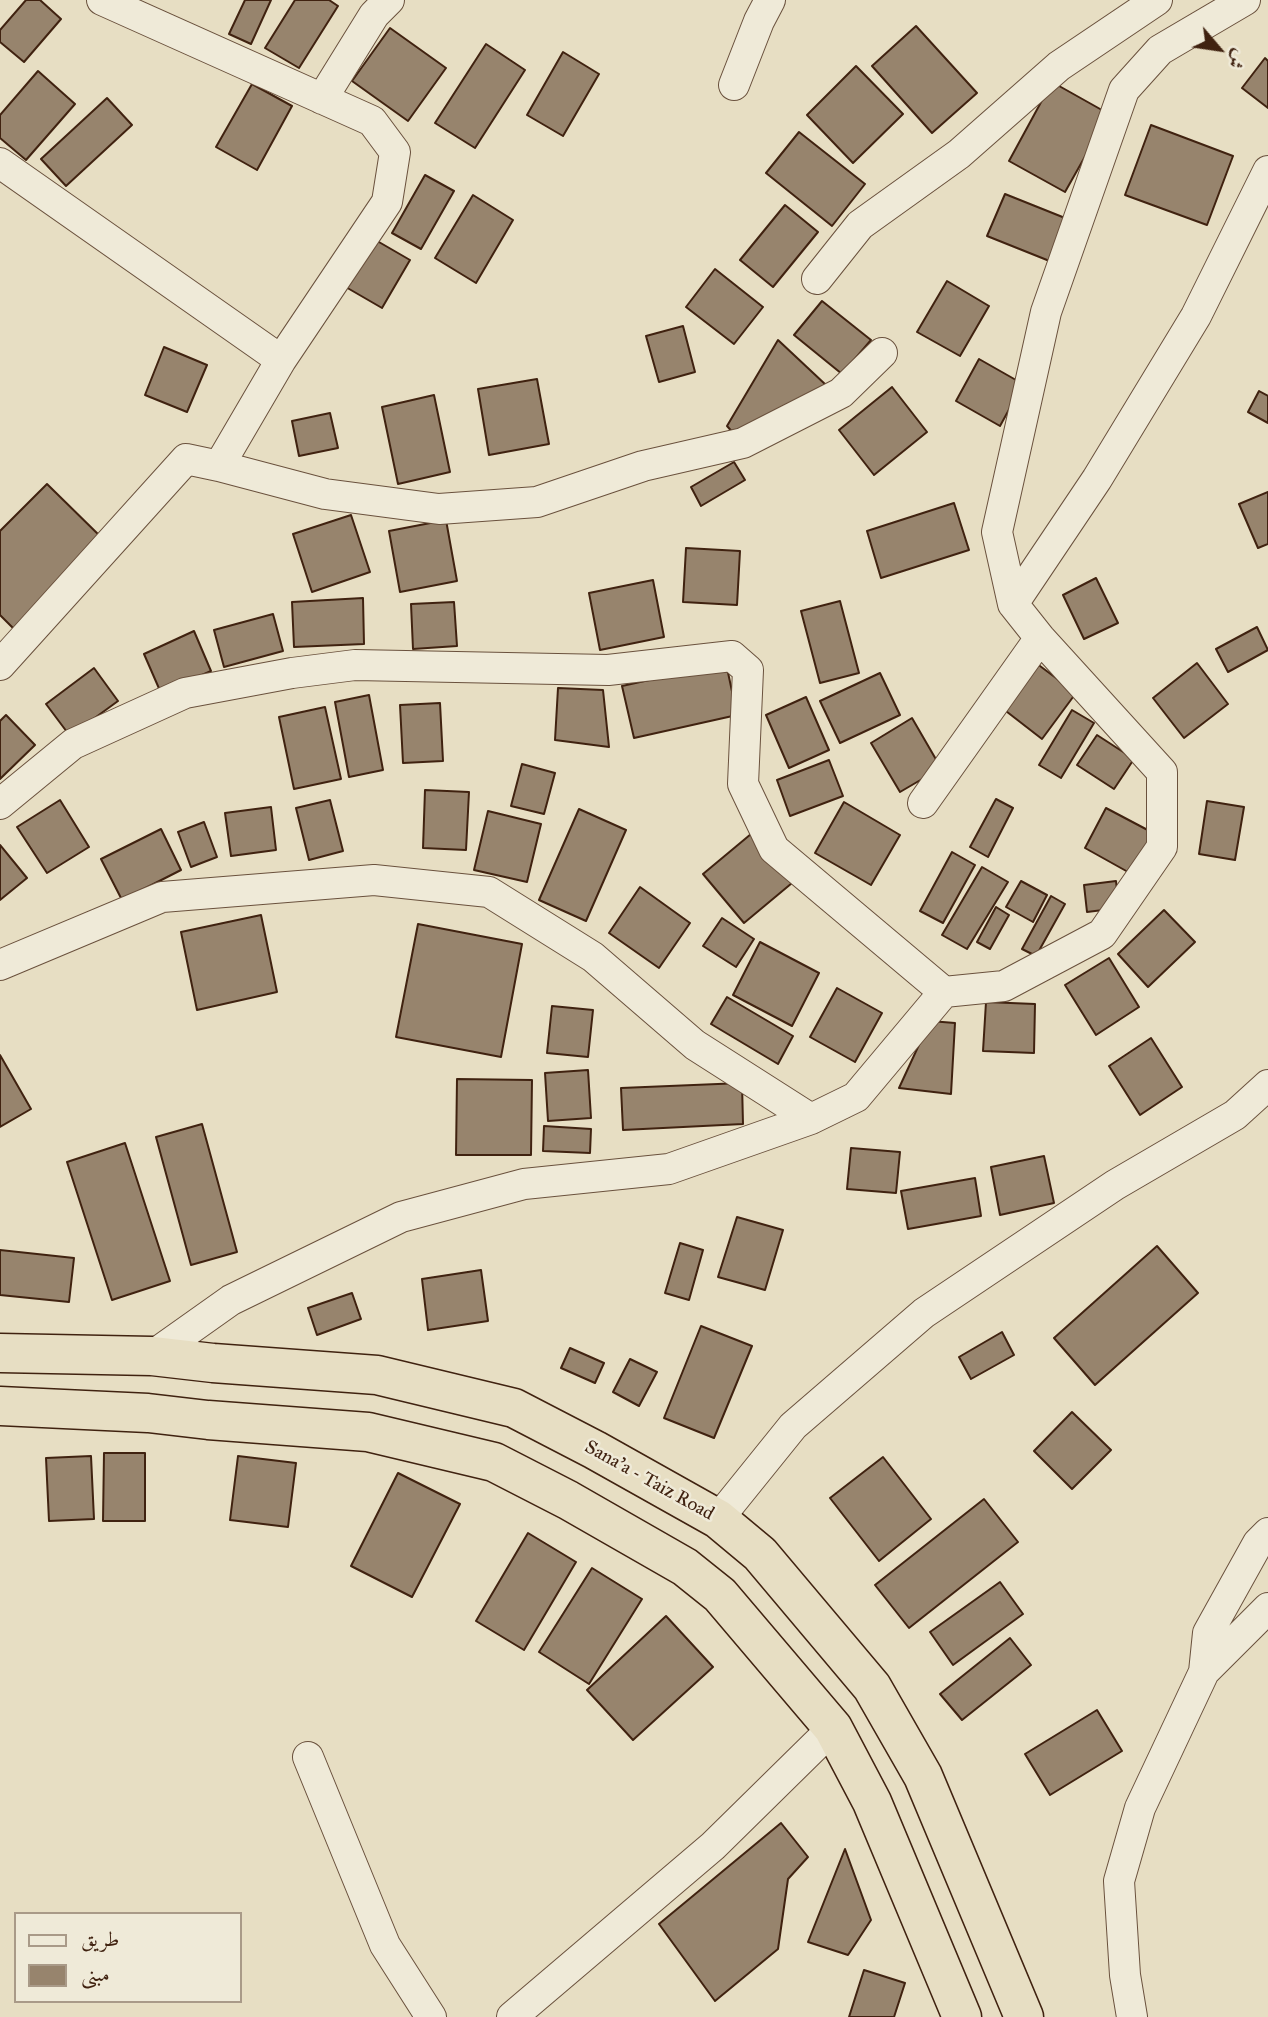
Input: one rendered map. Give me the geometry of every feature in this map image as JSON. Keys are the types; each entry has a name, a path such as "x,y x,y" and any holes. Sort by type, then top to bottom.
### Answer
{"highway":[{"name":"Sana'a - Taiz Road","path":"0,1353 152,1356 377,1375 514,1408 718,1519 760,1554 872,1687 923,1776 1024,2017"},
{"path":"208,1420 214,1363"},
{"path":"0,1406 148,1413 368,1432 494,1462 568,1500 685,1567 720,1595 834,1728 872,1802 962,2017"}],"street":[{"path":"102,0 372,121 395,152 387,202 281,360 219,466"},
{"path":"322,99 373,15 390,0"},
{"path":"734,85 770,0"},
{"path":"817,279 860,225 959,154 1059,66 1157,0"},
{"path":"152,1356 231,1300 401,1217 524,1184 669,1169 811,1119 856,1097 944,992 1004,986 1102,934 1162,847 1162,772 1040,638 1013,604 997,532 1046,312 1124,90 1160,50 1245,0"},
{"path":"0,163 281,360"},
{"path":"1013,604 1097,479 1196,316 1268,171"},
{"path":"0,665 186,459 325,494 439,509 537,502 643,466 743,443 841,393 882,353"},
{"path":"923,803 1040,638"},
{"path":"0,804 73,744 185,693 292,673 355,665 608,670 732,656 748,670 743,784 774,849 944,992"},
{"path":"0,965 162,897 374,880 489,892 593,957 695,1045 811,1119"},
{"path":"718,1519 793,1426 923,1313 1115,1185 1236,1115 1268,1085"},
{"path":"1132,2017 1125,1975 1118,1881 1140,1808 1204,1672 1208,1633 1258,1543 1268,1533"},
{"path":"1204,1672 1268,1608"},
{"path":"512,2017 713,1846 834,1728"},
{"path":"309,1757 385,1945 431,2017"}],"building":[{"path":"26,0 40,0 61,19 24,62 0,42 0,30"},
{"path":"245,0 271,0 251,44 229,34"},
{"path":"295,0 329,0 338,6 299,68 265,48"},
{"path":"916,26 977,93 932,133 872,66"},
{"path":"390,28 446,68 408,121 352,81"},
{"path":"486,44 525,70 475,148 435,123"},
{"path":"563,52 599,74 563,136 527,115"},
{"path":"1265,58 1268,61 1268,108 1242,88"},
{"path":"856,66 903,114 853,163 807,115"},
{"path":"38,71 75,104 26,160 0,138 0,115"},
{"path":"1052,82 1109,114 1065,192 1009,161"},
{"path":"252,84 292,106 257,170 216,147"},
{"path":"107,98 132,125 66,186 41,159"},
{"path":"1151,125 1233,156 1207,225 1125,195"},
{"path":"799,132 865,184 832,226 766,173"},
{"path":"425,175 454,191 421,249 392,233"},
{"path":"1005,194 1070,220 1052,262 987,236"},
{"path":"473,195 513,220 476,283 435,258"},
{"path":"785,205 818,232 773,287 740,260"},
{"path":"372,238 410,260 382,308 344,286"},
{"path":"715,269 763,307 734,344 686,307"},
{"path":"947,281 989,306 960,356 917,332"},
{"path":"822,301 871,340 842,374 794,335"},
{"path":"683,326 695,372 659,382 646,336"},
{"path":"778,340 826,385 735,435 727,426"},
{"path":"164,347 207,365 187,412 145,395"},
{"path":"979,359 1023,384 1000,426 956,401"},
{"path":"537,379 549,444 489,455 478,389"},
{"path":"892,387 927,432 874,475 839,430"},
{"path":"1259,391 1268,396 1268,423 1248,412"},
{"path":"434,395 450,472 398,484 382,407"},
{"path":"330,413 338,448 299,456 292,421"},
{"path":"734,462 745,480 701,506 691,487"},
{"path":"47,484 103,539 14,629 0,615 0,531"},
{"path":"1268,492 1268,544 1258,548 1239,504"},
{"path":"954,503 969,550 881,578 867,531"},
{"path":"351,515 370,572 312,592 293,534"},
{"path":"446,520 457,581 400,592 389,531"},
{"path":"686,548 740,551 737,605 683,602"},
{"path":"1096,578 1118,623 1084,639 1063,595"},
{"path":"653,580 664,637 600,650 589,593"},
{"path":"363,598 364,644 294,647 292,602"},
{"path":"840,601 859,673 820,683 801,611"},
{"path":"454,602 457,646 413,649 411,604"},
{"path":"273,614 283,651 224,667 214,630"},
{"path":"1257,627 1268,650 1228,672 1216,649"},
{"path":"194,631 211,671 161,693 144,654"},
{"path":"726,663 737,715 634,738 622,686"},
{"path":"1036,663 1076,693 1042,739 1002,708"},
{"path":"1197,663 1228,704 1184,738 1153,698"},
{"path":"94,668 118,701 70,736 46,704"},
{"path":"880,673 900,715 840,743 820,701"},
{"path":"558,688 603,690 609,747 555,740"},
{"path":"369,695 383,770 349,777 335,702"},
{"path":"806,697 829,750 789,768 766,715"},
{"path":"440,703 443,761 403,763 400,705"},
{"path":"325,707 341,779 294,789 279,717"},
{"path":"1072,710 1094,723 1061,778 1039,765"},
{"path":"6,715 35,745 0,779 0,721"},
{"path":"912,718 941,768 900,792 871,743"},
{"path":"1097,735 1134,759 1114,789 1077,765"},
{"path":"829,760 843,796 790,816 777,780"},
{"path":"522,764 555,773 544,814 511,806"},
{"path":"425,790 469,792 466,850 423,848"},
{"path":"996,799 1013,808 988,857 970,847"},
{"path":"60,800 89,847 47,873 17,827"},
{"path":"330,800 343,851 309,860 296,808"},
{"path":"1207,801 1244,807 1235,860 1199,854"},
{"path":"844,802 900,835 871,885 815,853"},
{"path":"271,807 276,850 231,856 225,813"},
{"path":"1106,808 1159,836 1137,877 1085,848"},
{"path":"579,809 626,830 586,921 539,900"},
{"path":"488,811 541,824 527,882 474,870"},
{"path":"204,822 217,857 191,867 178,832"},
{"path":"161,829 181,870 122,900 101,859"},
{"path":"751,834 792,883 744,923 703,874"},
{"path":"0,845 27,878 0,900"},
{"path":"952,852 975,865 943,923 920,911"},
{"path":"982,867 1008,882 967,949 942,935"},
{"path":"1021,881 1047,895 1033,922 1006,907"},
{"path":"1116,881 1119,908 1087,912 1084,885"},
{"path":"640,887 690,923 659,968 609,933"},
{"path":"1051,896 1065,904 1036,956 1022,949"},
{"path":"996,907 1009,915 990,949 977,942"},
{"path":"1164,910 1195,942 1148,987 1118,954"},
{"path":"261,915 277,992 197,1010 181,932"},
{"path":"722,918 754,939 736,967 703,946"},
{"path":"418,924 522,944 501,1057 396,1037"},
{"path":"760,942 819,973 792,1026 733,995"},
{"path":"1109,958 1139,1007 1096,1035 1065,985"},
{"path":"837,988 882,1013 855,1062 810,1037"},
{"path":"727,997 793,1036 778,1064 711,1024"},
{"path":"986,1002 1035,1004 1034,1053 983,1051"},
{"path":"552,1006 593,1010 588,1057 547,1053"},
{"path":"930,1021 955,1023 951,1094 899,1088"},
{"path":"1151,1038 1182,1087 1140,1115 1109,1066"},
{"path":"0,1055 31,1109 0,1127"},
{"path":"588,1070 591,1118 548,1121 545,1073"},
{"path":"457,1079 532,1080 531,1155 456,1155"},
{"path":"742,1083 743,1124 623,1130 621,1088"},
{"path":"202,1124 237,1252 191,1265 156,1137"},
{"path":"544,1126 591,1129 590,1153 543,1151"},
{"path":"125,1143 170,1281 112,1300 67,1162"},
{"path":"851,1148 900,1152 896,1193 847,1189"},
{"path":"1044,1156 1054,1203 1000,1215 991,1167"},
{"path":"975,1178 981,1216 908,1229 901,1191"},
{"path":"737,1217 783,1230 765,1290 718,1277"},
{"path":"680,1243 703,1250 689,1300 665,1293"},
{"path":"1157,1246 1198,1293 1095,1385 1054,1338"},
{"path":"0,1250 74,1258 69,1302 0,1295"},
{"path":"481,1270 488,1321 428,1330 422,1279"},
{"path":"352,1293 361,1319 317,1335 308,1308"},
{"path":"701,1326 752,1346 714,1438 664,1418"},
{"path":"1002,1332 1014,1355 971,1379 959,1357"},
{"path":"570,1348 604,1363 595,1383 561,1368"},
{"path":"630,1359 657,1372 639,1406 613,1392"},
{"path":"1072,1412 1111,1450 1072,1489 1034,1451"},
{"path":"104,1453 145,1453 145,1521 103,1521"},
{"path":"91,1456 94,1519 49,1521 46,1458"},
{"path":"238,1456 296,1463 288,1527 230,1520"},
{"path":"883,1457 931,1519 879,1561 830,1498"},
{"path":"398,1473 460,1504 412,1597 351,1566"},
{"path":"984,1499 1018,1542 909,1628 875,1585"},
{"path":"528,1533 576,1562 524,1650 476,1621"},
{"path":"592,1568 642,1599 589,1684 539,1652"},
{"path":"1000,1582 1023,1614 953,1665 930,1632"},
{"path":"666,1616 713,1667 633,1740 587,1690"},
{"path":"1010,1638 1031,1665 962,1720 940,1694"},
{"path":"1097,1710 1122,1751 1050,1795 1025,1754"},
{"path":"781,1823 808,1857 788,1879 778,1949 715,2001 659,1924"},
{"path":"845,1849 871,1920 848,1955 808,1942"},
{"path":"864,1970 905,1983 894,2017 849,2017"}]}
